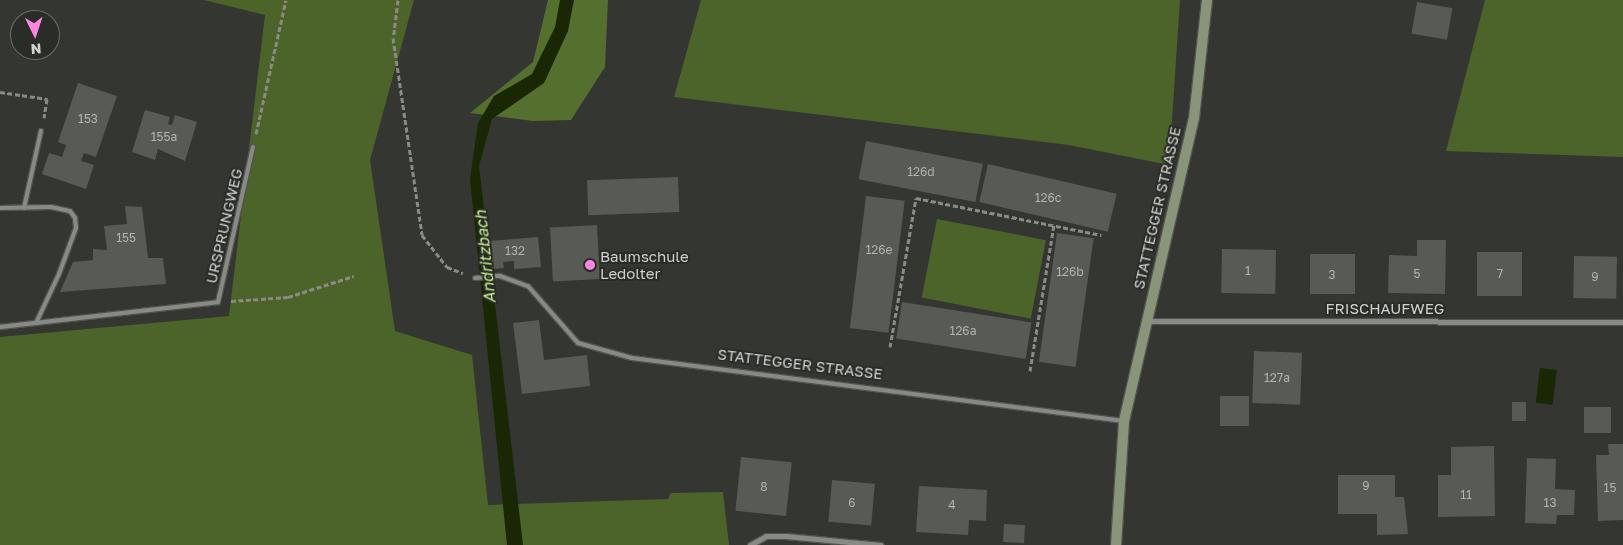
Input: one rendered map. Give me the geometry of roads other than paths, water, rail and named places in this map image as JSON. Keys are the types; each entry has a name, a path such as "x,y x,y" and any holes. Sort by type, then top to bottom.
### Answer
{"main road":[{"name":"STATTEGGER STRASSE","path":"1116,545 1124,421 1194,118 1207,0"}],"street":[{"name":"FRISCHAUFWEG","path":"1146,321 1623,322"},
{"path":"750,545 766,536 786,536 881,545"}],"lane":[{"path":"24,208 41,131"},
{"name":"URSPRUNGWEG","path":"0,327 218,302 253,147"},
{"path":"0,208 52,207 70,211 75,218 76,228 59,274 36,323"},
{"name":"STATTEGGER STRASSE","path":"475,278 500,276 528,286 578,342 632,358 1124,421"}],"water":[{"name":"Andritzbach","path":"560,0 574,0 568,31 544,83 492,119 479,166 523,545 507,545 470,179 478,123 494,96 532,74 555,27"},
{"path":"1540,368 1557,370 1553,405 1536,403"}],"place":[{"name":"Baumschule Ledolter","path":"590,265"}]}
